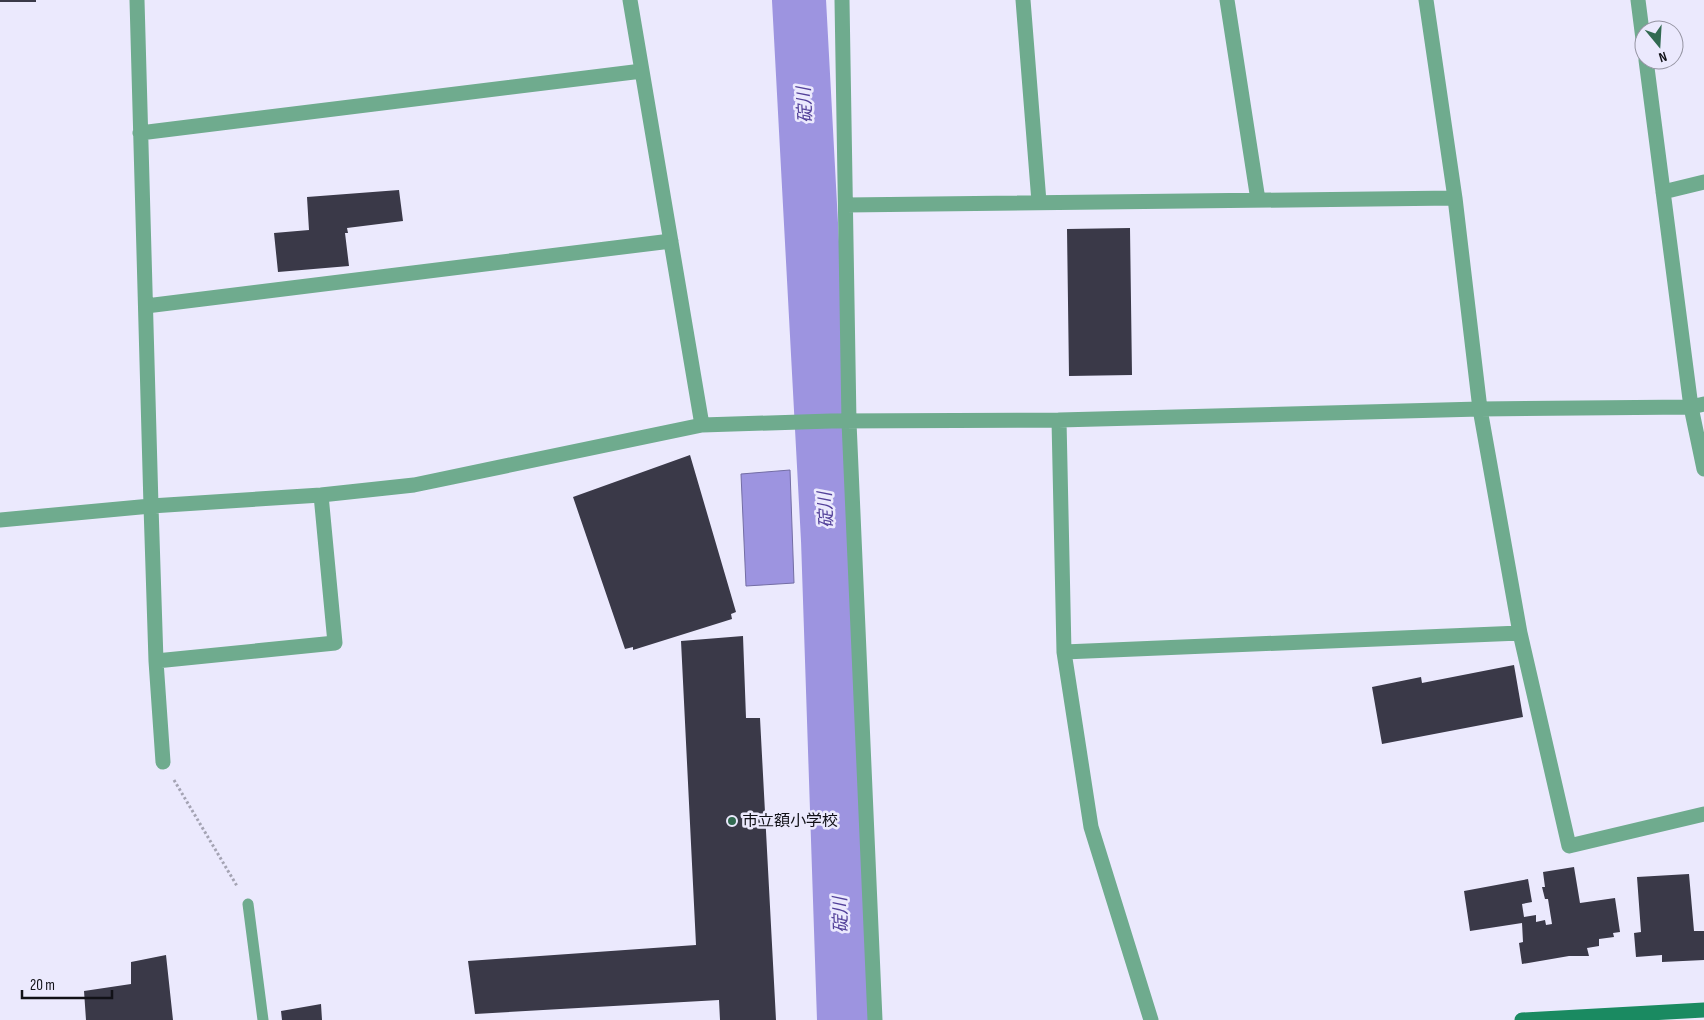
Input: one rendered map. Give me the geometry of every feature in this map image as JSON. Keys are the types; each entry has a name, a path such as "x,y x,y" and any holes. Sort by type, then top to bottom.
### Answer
{"street":[{"path":"137,0 156,661 163,762"},
{"path":"630,0 702,425"},
{"path":"842,0 849,422 875,1020"},
{"path":"1023,0 1039,202"},
{"path":"1227,0 1258,200"},
{"path":"1426,0 1455,198 1480,409 1520,632 1569,846 1704,814"},
{"path":"1638,0 1641,20"},
{"path":"1647,70 1663,192 1698,406 1704,469"},
{"path":"140,133 642,71"},
{"path":"1663,192 1704,182"},
{"path":"846,205 1455,198"},
{"path":"146,306 671,241"},
{"path":"0,520 151,506 321,495 414,485 702,425 831,421 1059,420 1480,409 1698,406"},
{"path":"1059,420 1064,652 1091,827 1151,1020"},
{"path":"156,661 335,643 321,495"},
{"path":"1064,652 1520,632"},
{"path":"1522,1020 1704,1010"}],"lane":[{"path":"248,904 263,1020"}],"path":[{"path":"163,762 248,904"}],"shaded area":[{"path":"790,470 794,583 746,586 741,474"}],"building":[{"path":"0,0 36,0 36,2 0,2"},
{"path":"399,190 403,221 347,228 348,233 345,233 349,266 278,272 274,233 309,230 307,197"},
{"path":"1130,228 1132,375 1069,376 1067,229"},
{"path":"690,455 736,612 731,614 732,619 633,650 633,647 625,649 573,497"},
{"path":"743,636 746,718 760,718 776,1020 720,1020 719,1000 475,1014 468,961 696,945 681,641"},
{"path":"1514,665 1523,717 1382,744 1372,687 1421,677 1422,683"},
{"path":"1574,867 1580,903 1615,898 1620,932 1613,933 1614,937 1599,939 1599,946 1587,948 1589,956 1569,956 1522,964 1519,943 1523,942 1522,923 1470,931 1464,891 1528,879 1532,902 1522,904 1524,917 1536,915 1536,922 1545,920 1546,925 1552,924 1548,899 1545,899 1542,887 1545,887 1543,872"},
{"path":"1689,874 1694,931 1704,931 1704,960 1662,962 1662,955 1636,957 1634,933 1641,932 1637,877"},
{"path":"166,955 173,1020 86,1020 84,991 131,984 131,962"},
{"path":"321,1004 322,1020 282,1020 281,1011"}],"waterway":[{"name":"碇川","path":"799,0 828,540 844,1020"}],"place":[{"name":"市立額小学校","path":"732,821"}]}
